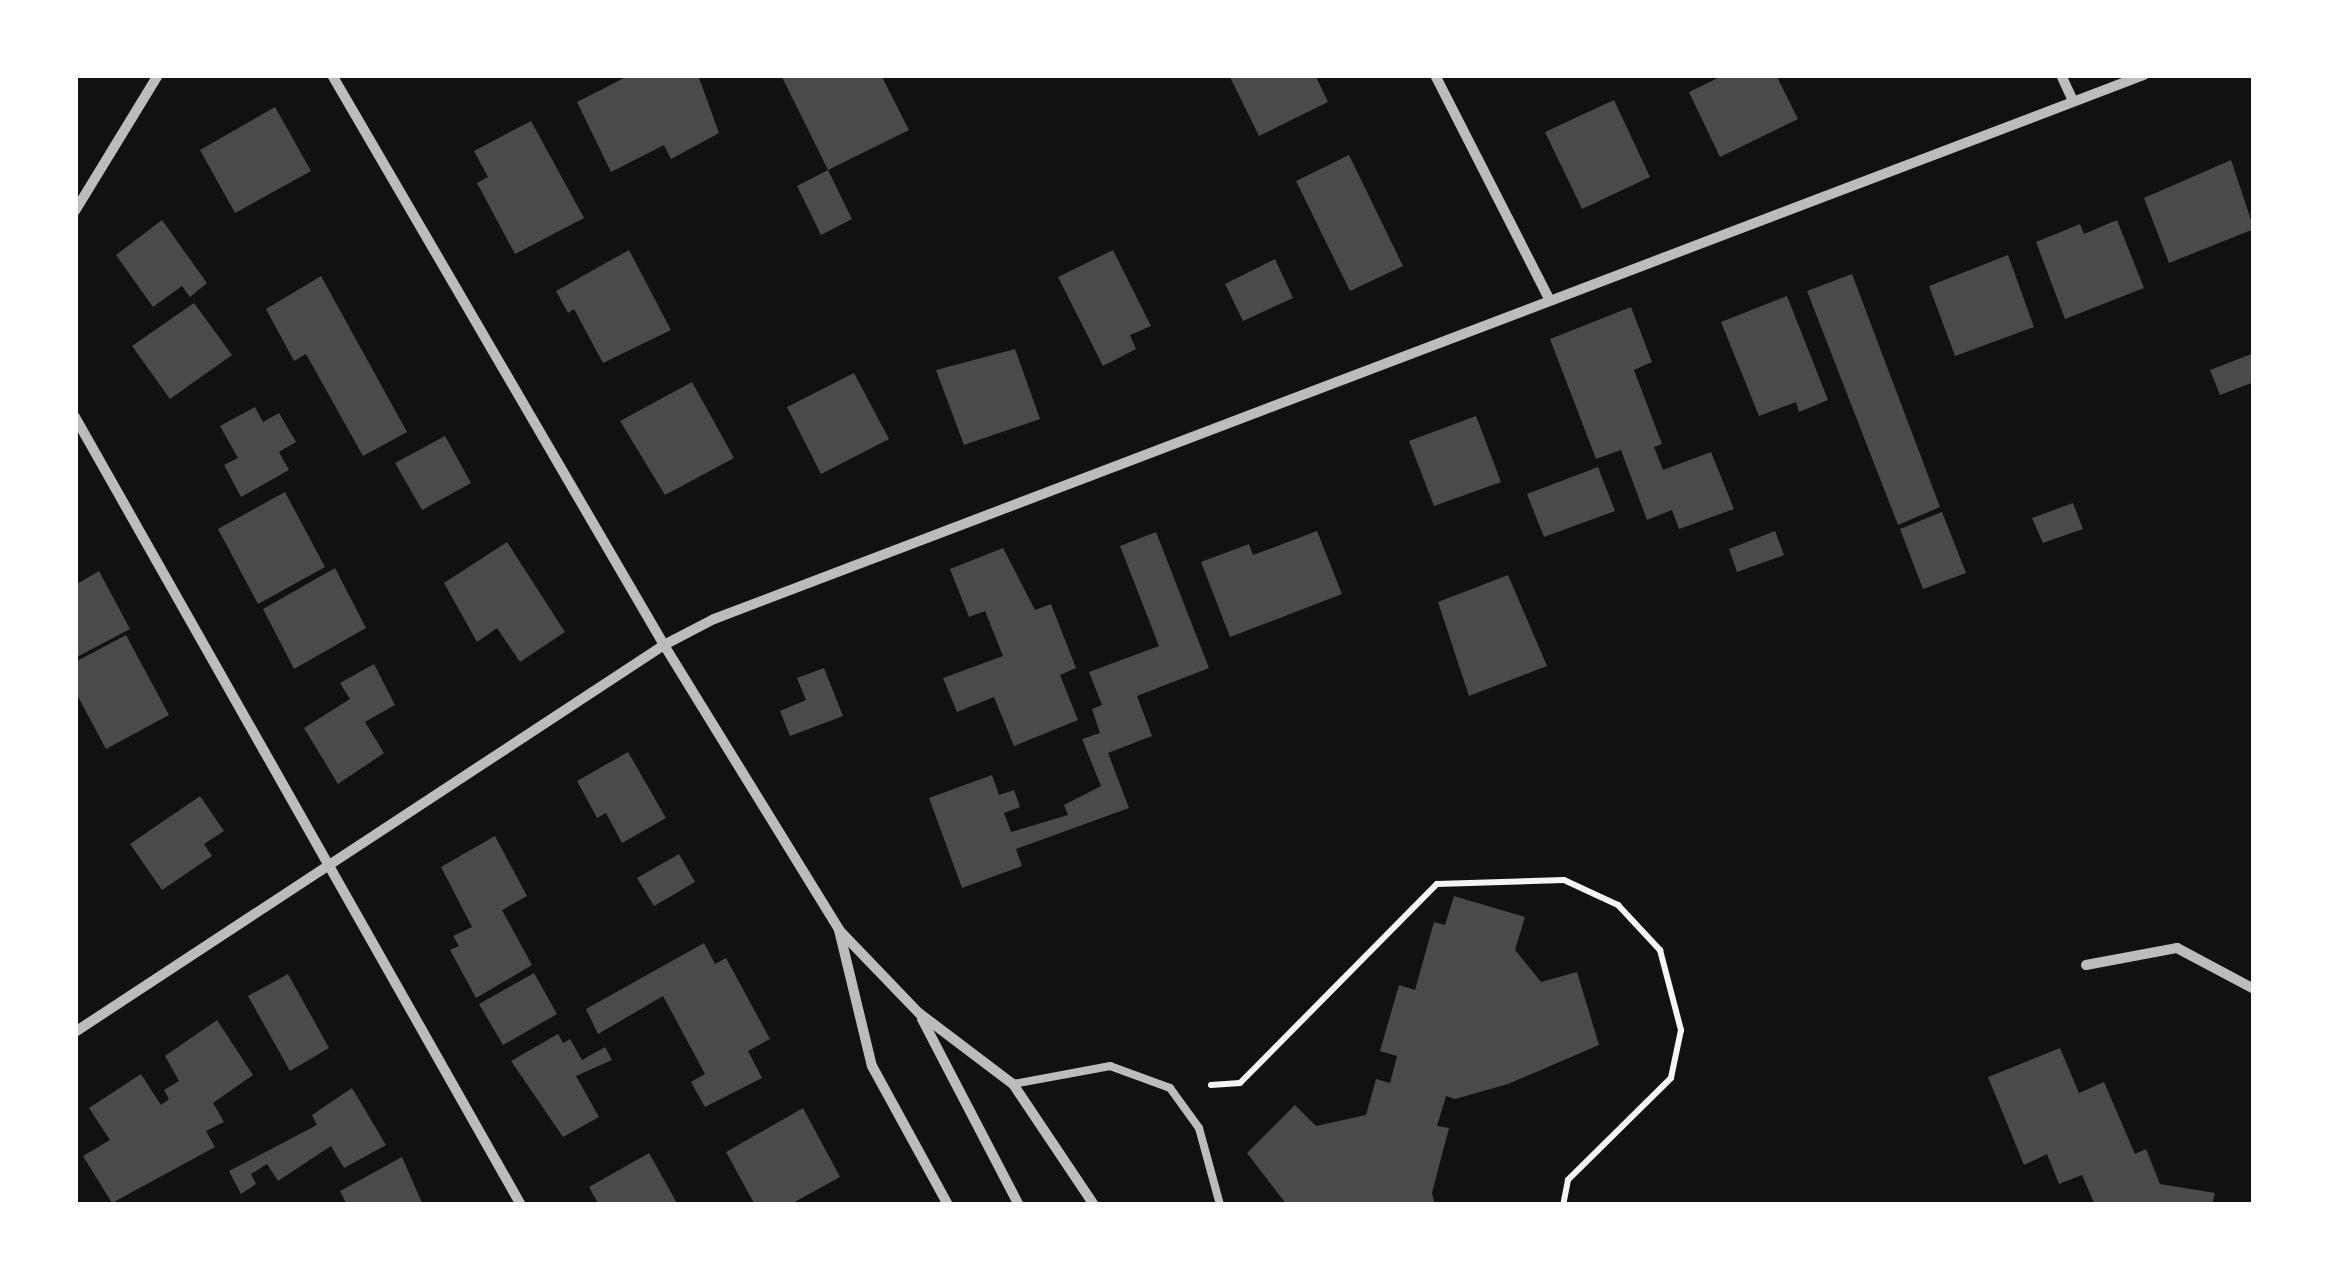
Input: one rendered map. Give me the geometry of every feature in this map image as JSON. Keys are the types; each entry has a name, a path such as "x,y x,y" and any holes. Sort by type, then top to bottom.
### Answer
{"street":[{"path":"75,211 158,75"},
{"path":"332,75 664,645 839,930 919,1013 1013,1084 1094,1205"},
{"path":"1435,75 1548,299"},
{"path":"2061,75 2073,101"},
{"path":"75,1032 664,645 714,619 2144,75"},
{"path":"75,417 521,1205"},
{"path":"839,930 872,1066 948,1205"},
{"path":"2086,965 2177,948 2254,989"},
{"path":"919,1013 1019,1205"}],"lane":[{"path":"1013,1084 1110,1066 1170,1088 1199,1128 1220,1205"}],"path":[{"path":"1170,1088 1240,1083 1437,884 1564,880 1618,906 1660,950 1680,1030 1671,1078 1568,1180 1563,1205"}],"building":[{"path":"630,75 698,75 719,133 671,159 664,145 611,172 577,102"},
{"path":"781,75 881,75 909,130 828,170"},
{"path":"1229,75 1315,75 1328,102 1259,136"},
{"path":"1724,75 1776,75 1798,119 1720,157 1689,92"},
{"path":"1614,100 1650,177 1582,209 1545,132"},
{"path":"275,107 311,171 235,213 200,150"},
{"path":"531,121 584,218 515,254 477,183 488,177 474,151"},
{"path":"1349,155 1403,266 1350,291 1296,181"},
{"path":"2231,160 2254,229 2169,263 2144,198"},
{"path":"828,170 852,219 821,235 797,186"},
{"path":"162,220 207,283 190,297 182,286 153,307 116,255"},
{"path":"2117,220 2144,288 2065,319 2036,242 2080,224 2084,234"},
{"path":"629,250 671,330 603,363 574,309 568,313 556,291"},
{"path":"1113,250 1151,326 1130,335 1136,349 1103,366 1058,277"},
{"path":"2008,255 2034,327 1955,356 1929,286"},
{"path":"1275,259 1293,298 1243,321 1225,284"},
{"path":"1852,274 1940,507 1898,525 1807,291"},
{"path":"321,276 407,432 363,456 306,354 294,361 266,309"},
{"path":"1787,296 1828,400 1799,412 1796,402 1759,416 1721,322"},
{"path":"194,303 232,355 170,399 132,346"},
{"path":"1631,307 1652,362 1634,370 1662,444 1654,447 1663,470 1711,452 1734,509 1679,529 1672,510 1647,520 1621,450 1596,459 1550,339"},
{"path":"1015,349 1040,419 964,445 936,370"},
{"path":"2254,353 2254,382 2220,395 2210,370"},
{"path":"854,373 889,439 821,474 787,407"},
{"path":"692,382 734,458 665,495 620,421"},
{"path":"255,407 263,422 279,413 296,442 279,452 289,470 241,497 224,465 238,458 220,426"},
{"path":"1476,416 1501,482 1434,506 1409,441"},
{"path":"445,436 471,483 422,510 395,463"},
{"path":"1598,467 1615,511 1544,537 1527,494"},
{"path":"285,492 325,567 258,604 218,529"},
{"path":"2073,503 2083,529 2043,543 2032,518"},
{"path":"1942,512 1966,573 1923,589 1900,529"},
{"path":"1317,531 1342,594 1230,637 1201,562 1249,544 1253,555"},
{"path":"1775,531 1784,555 1737,572 1729,549"},
{"path":"1156,532 1209,668 1137,696 1152,736 1108,753 1129,808 1016,849 1022,866 962,888 929,798 992,775 999,795 1014,790 1020,807 1004,813 1011,832 1068,815 1064,805 1101,786 1082,739 1100,733 1092,709 1102,705 1089,672 1159,646 1120,546"},
{"path":"507,542 565,632 520,662 497,628 477,642 444,583"},
{"path":"1003,548 1035,610 1051,604 1076,668 1060,675 1078,720 1014,746 994,697 957,712 943,678 1003,656 985,611 969,617 950,569"},
{"path":"335,568 366,628 294,669 263,609"},
{"path":"99,571 130,629 75,658 75,585"},
{"path":"1508,575 1547,666 1469,696 1438,602"},
{"path":"126,635 169,715 106,749 75,691 75,662"},
{"path":"374,664 395,705 365,722 384,753 338,784 304,728 350,699 340,683"},
{"path":"824,668 843,716 790,736 780,711 806,700 797,678"},
{"path":"628,752 666,818 622,843 606,813 597,818 577,781"},
{"path":"200,796 224,831 204,844 212,856 162,890 130,844"},
{"path":"495,836 527,896 502,910 532,965 476,998 450,950 459,946 453,936 472,927 441,867"},
{"path":"679,854 695,882 654,906 637,878"},
{"path":"1454,896 1525,917 1515,950 1541,982 1577,972 1599,1045 1508,1084 1455,1099 1446,1096 1437,1126 1449,1128 1432,1193 1435,1205 1287,1205 1247,1153 1295,1105 1316,1126 1366,1115 1376,1079 1390,1083 1397,1056 1380,1051 1399,985 1415,990 1434,922 1445,925"},
{"path":"704,943 715,964 726,958 770,1039 748,1051 762,1078 705,1107 691,1082 705,1074 663,996 598,1034 586,1009"},
{"path":"534,973 557,1014 503,1045 479,1004"},
{"path":"288,974 329,1048 290,1071 248,996"},
{"path":"217,1020 253,1075 213,1103 224,1122 206,1131 215,1147 112,1203 83,1156 110,1140 89,1108 141,1074 161,1105 169,1099 164,1090 179,1081 165,1056"},
{"path":"558,1034 563,1043 570,1039 582,1060 605,1047 612,1060 576,1076 599,1117 563,1137 511,1061"},
{"path":"2060,1048 2079,1093 2104,1082 2135,1154 2146,1149 2160,1184 2215,1193 2212,1205 2095,1205 2082,1175 2059,1184 2047,1154 2024,1165 1988,1077"},
{"path":"352,1088 386,1145 344,1168 331,1146 278,1181 267,1164 251,1174 256,1184 241,1194 229,1171 317,1125 312,1115"},
{"path":"803,1108 840,1177 789,1205 755,1205 726,1152"},
{"path":"649,1153 678,1205 599,1205 589,1187"},
{"path":"402,1157 423,1205 347,1205 340,1191"}]}
